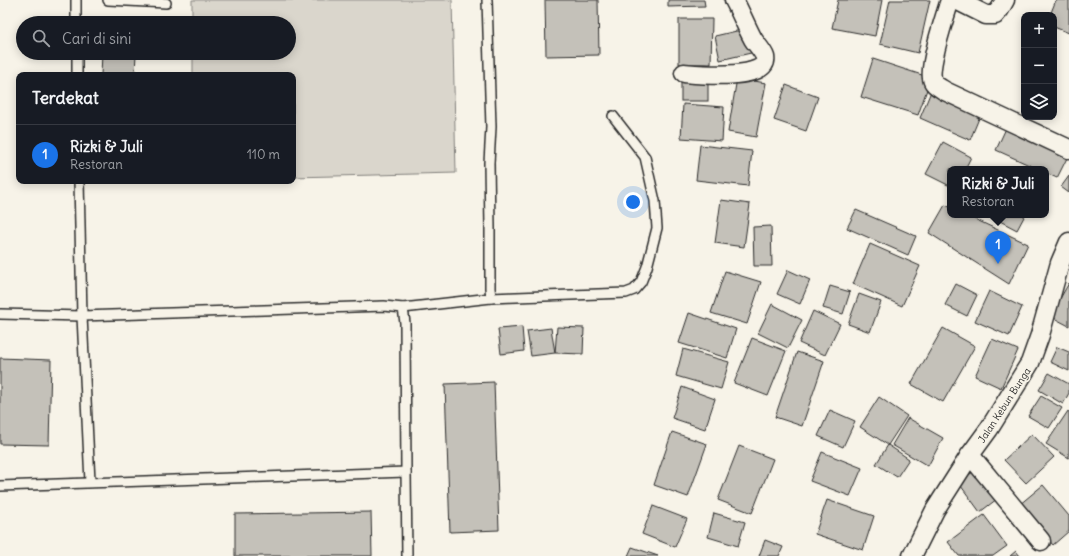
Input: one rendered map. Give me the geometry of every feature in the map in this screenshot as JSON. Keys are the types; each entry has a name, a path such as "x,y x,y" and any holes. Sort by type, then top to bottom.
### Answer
{"street":[{"path":"684,73 737,75 754,71 762,66 765,61 765,56 754,40 734,0"},
{"path":"950,0 932,66 932,79 935,85 1069,149"},
{"path":"956,0 986,15 994,15 1000,10 1005,0"},
{"name":"Jalan Kebun Bunga","path":"912,556 935,510 1030,363 1064,266 1069,242"},
{"path":"970,455 1041,541"}],"lane":[{"path":"76,0 76,16"},
{"path":"108,0 166,3"},
{"path":"487,0 491,127 489,163 491,298"},
{"path":"77,60 77,72"},
{"path":"0,314 82,316 384,306 403,308 491,298 626,293 634,290 641,282 647,267 657,228 655,201 646,157 613,116"},
{"path":"79,184 82,316 90,482"},
{"path":"403,308 405,323 407,556"},
{"path":"0,486 406,472"}],"shaded area":[{"path":"192,0 452,0 456,173 296,177 296,72 193,72 193,60 296,60 296,16 192,16"}],"building":[{"path":"545,0 598,0 599,55 546,56"},
{"path":"668,0 704,0 705,6 668,7"},
{"path":"838,0 882,0 875,36 832,28"},
{"path":"890,0 930,0 918,53 880,44"},
{"path":"1056,0 1069,0 1069,33 1057,28 1057,12 1051,12"},
{"path":"679,19 712,19 711,64 679,64"},
{"path":"745,29 751,53 720,60 715,36"},
{"path":"873,59 931,78 918,115 861,97"},
{"path":"102,60 136,60 135,72 101,72"},
{"path":"737,78 766,83 756,137 728,132"},
{"path":"681,82 708,82 708,101 681,101"},
{"path":"786,85 818,97 806,131 774,120"},
{"path":"932,89 982,111 970,140 920,118"},
{"path":"683,104 724,107 722,141 681,138"},
{"path":"1008,124 1069,154 1057,178 1049,174 1049,166 1031,166 996,150"},
{"path":"943,142 971,157 966,166 947,166 947,184 926,174"},
{"path":"700,145 752,151 748,186 696,180"},
{"path":"1069,176 1069,193 1061,187"},
{"path":"721,200 750,204 744,247 715,243"},
{"path":"945,205 947,206 947,218 972,218 1028,244 1009,284 929,233"},
{"path":"856,210 916,236 908,255 847,228"},
{"path":"999,218 1023,218 1017,230 998,220"},
{"path":"771,226 772,266 754,266 753,227"},
{"path":"870,244 920,266 902,306 853,284"},
{"path":"788,270 810,280 800,304 777,294"},
{"path":"725,271 761,282 747,324 711,313"},
{"path":"1069,283 1069,326 1050,316"},
{"path":"956,284 977,295 967,316 945,305"},
{"path":"830,286 850,292 843,314 823,308"},
{"path":"989,291 1022,307 1009,336 975,321"},
{"path":"859,294 881,302 870,332 848,324"},
{"path":"772,304 802,320 788,348 758,333"},
{"path":"813,311 840,324 825,355 799,343"},
{"path":"689,313 736,329 727,358 679,343"},
{"path":"522,327 524,351 501,354 498,329"},
{"path":"557,327 584,328 583,354 555,353"},
{"path":"551,328 555,353 531,356 527,331"},
{"path":"943,328 975,346 943,402 911,384"},
{"path":"752,338 786,351 768,396 734,383"},
{"path":"992,339 1018,350 1001,388 975,376"},
{"path":"1057,347 1069,352 1069,371 1050,362"},
{"path":"683,349 729,362 721,389 676,376"},
{"path":"797,352 824,361 802,426 775,417"},
{"path":"0,358 51,360 49,445 0,444"},
{"path":"1049,373 1069,384 1069,393 1063,404 1039,390"},
{"path":"494,382 499,530 450,532 445,384"},
{"path":"682,387 715,399 705,429 672,418"},
{"path":"1041,396 1062,408 1049,428 1028,416"},
{"path":"879,397 907,416 888,445 860,427"},
{"path":"830,410 855,421 843,447 818,436"},
{"path":"1068,411 1069,412 1069,458 1046,444"},
{"path":"908,418 943,438 928,466 892,445"},
{"path":"672,432 707,444 688,497 654,485"},
{"path":"1032,434 1054,457 1026,483 1004,460"},
{"path":"888,445 909,459 897,477 876,464"},
{"path":"739,446 773,459 752,513 718,500"},
{"path":"822,452 862,468 850,496 810,481"},
{"path":"976,470 997,499 980,512 958,482"},
{"path":"1043,485 1069,516 1069,531 1053,545 1019,505"},
{"path":"827,500 874,516 863,550 815,534"},
{"path":"653,506 687,519 675,547 642,534"},
{"path":"371,512 372,556 235,556 235,514"},
{"path":"714,513 745,522 738,546 708,537"},
{"path":"984,515 1007,546 993,556 959,556 948,542"},
{"path":"765,540 783,547 779,556 759,556"},
{"path":"632,547 658,556 628,556"},
{"path":"1016,551 1020,556 1010,556"}],"place":[{"name":"Rizki & Juli","path":"998,264"}]}
